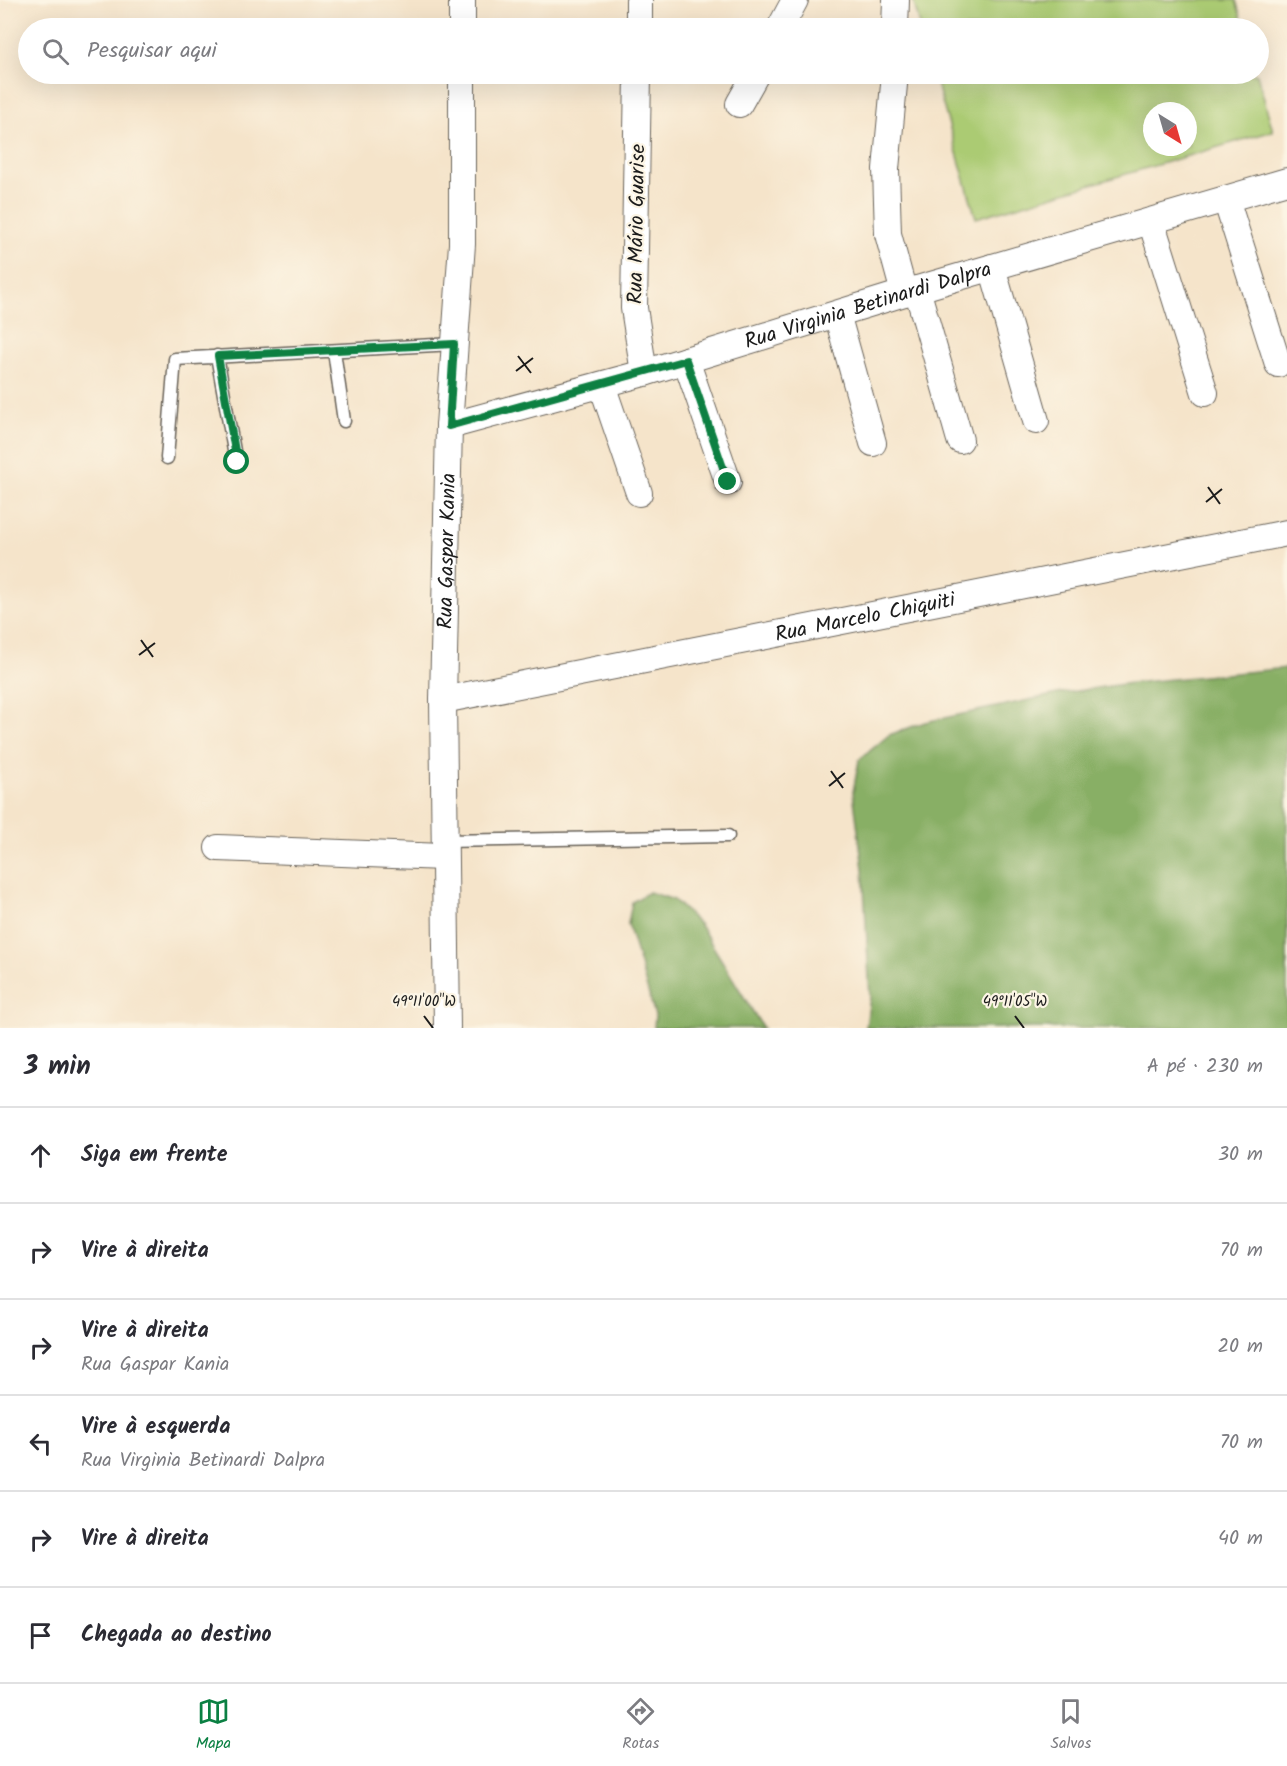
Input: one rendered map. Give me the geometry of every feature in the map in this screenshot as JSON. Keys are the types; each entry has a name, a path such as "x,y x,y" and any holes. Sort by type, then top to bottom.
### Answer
{"street":[{"path":"462,0 462,18"},
{"path":"639,0 639,18"},
{"path":"785,18 795,0"},
{"path":"896,0 896,18"},
{"name":"Rua Gaspar Kania","path":"447,1028 443,849 443,700 449,426 462,244 462,84"},
{"name":"Rua Mário Guarise","path":"638,84 634,308 644,373"},
{"path":"739,104 750,84"},
{"path":"894,84 886,169 888,234 910,291 960,440"},
{"name":"Rua Virginia Betinardi Dalpra","path":"449,426 644,373 910,291 1287,181"},
{"path":"1226,199 1278,364"},
{"path":"1151,221 1205,393"},
{"path":"992,267 1036,421"},
{"path":"837,314 873,443"},
{"path":"686,360 728,482"},
{"path":"602,385 639,493"},
{"name":"Rua Marcelo Chiquiti","path":"443,700 1287,533"},
{"path":"218,848 443,849"}],"lane":[{"path":"167,458 175,359 454,344"},
{"path":"334,351 344,422"},
{"path":"218,356 237,462"},
{"path":"443,849 728,836"}],"green space":[{"path":"913,0 1236,0 1241,18 918,18"},
{"path":"937,84 1260,84 1273,131 1197,153 1197,102 1143,102 1143,156 1188,156 976,218"},
{"path":"1287,668 1287,1028 866,1028 870,997 863,869 853,792 859,760 889,735 925,722 1062,693 1131,683"},
{"path":"649,892 674,900 700,925 763,1028 654,1028 655,1015 628,924 632,902"}],"route":[{"path":"237,462 218,356 454,344 449,426 686,360 728,482"}]}
